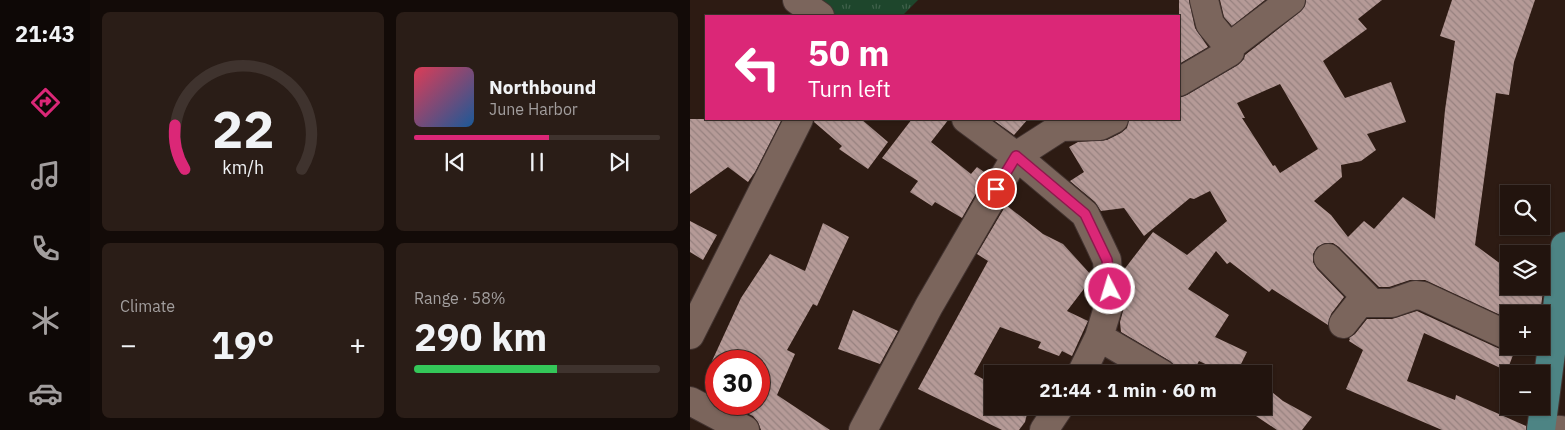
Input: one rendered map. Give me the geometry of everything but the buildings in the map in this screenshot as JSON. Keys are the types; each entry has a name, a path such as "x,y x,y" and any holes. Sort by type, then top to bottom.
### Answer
{"main road":[{"path":"1550,328 1565,246"},
{"path":"1547,355 1548,430"}],"street":[{"path":"796,0 818,15"},
{"path":"1180,81 1230,52 1229,47 1210,24 1204,0"},
{"path":"1229,47 1291,0"},
{"path":"690,335 798,120"},
{"path":"967,120 1016,156 1085,214 1096,236 1107,260 1110,301 1099,337 1085,365"},
{"path":"863,430 929,306 1016,156 1061,127 1100,126 1112,120"},
{"path":"1328,258 1372,303"},
{"path":"1343,324 1358,305 1392,302 1415,294 1500,332"},
{"path":"1099,337 1147,365"},
{"path":"690,401 745,430"},
{"path":"1044,430 1054,415"}],"green space":[{"path":"807,0 918,0 903,15 828,15"}],"route":[{"path":"996,189 1016,156 1085,214 1107,260 1110,289"}]}
